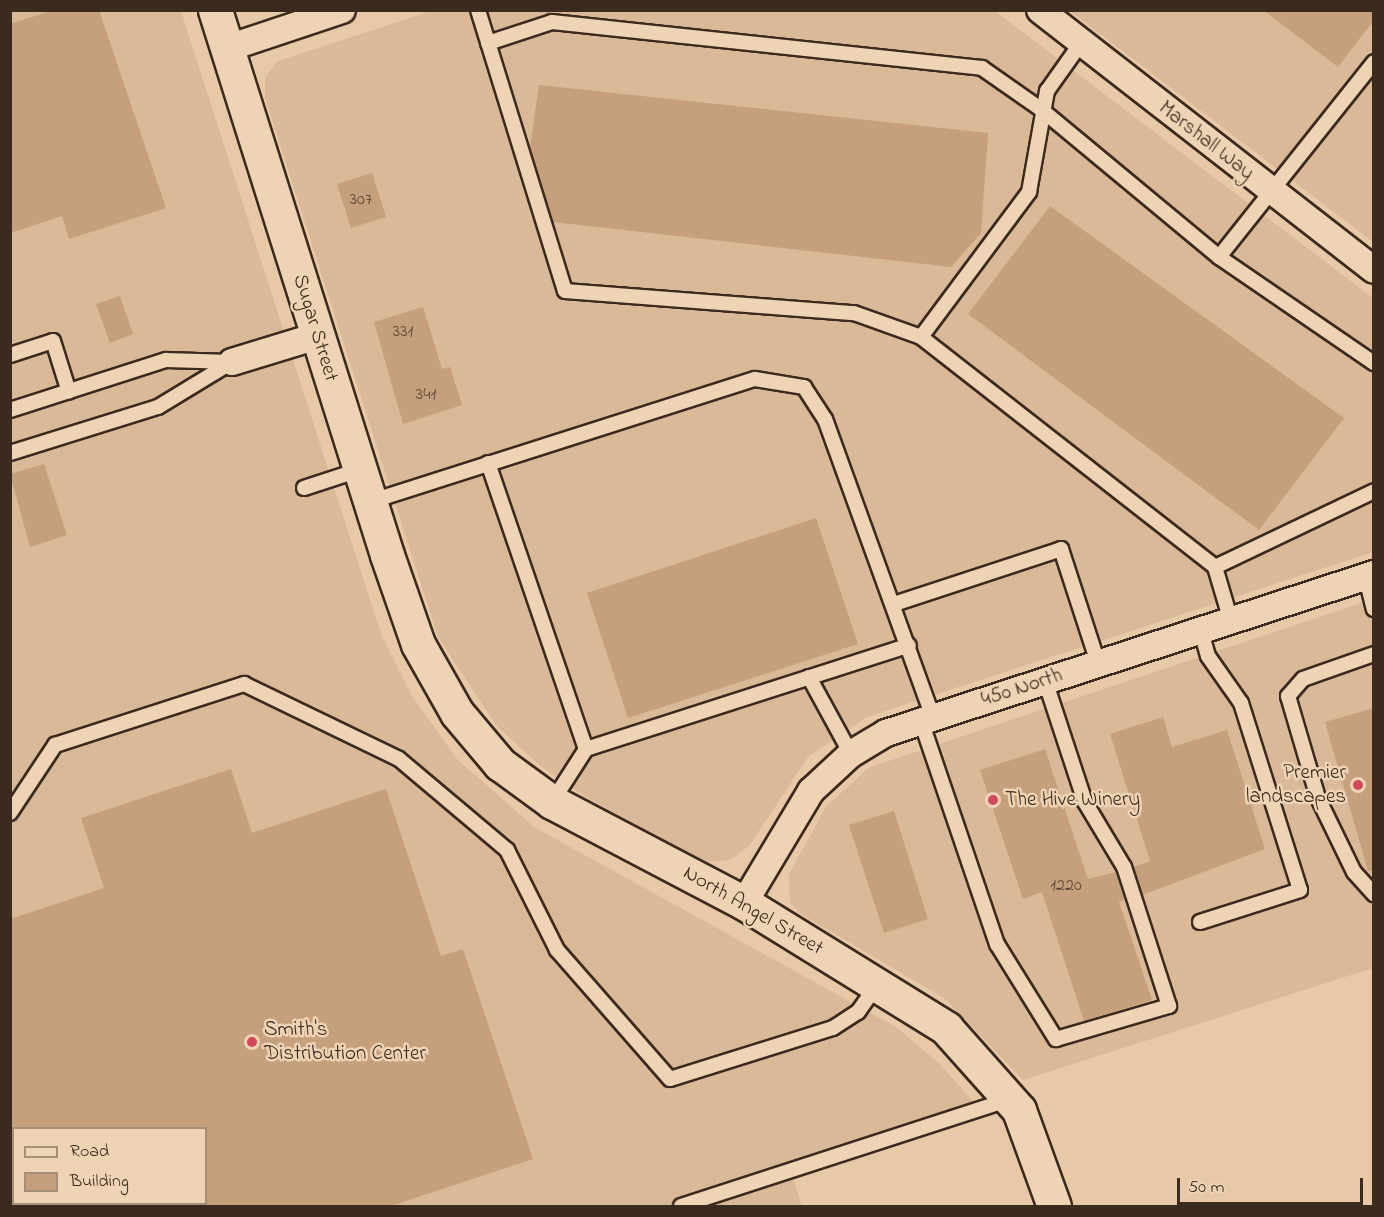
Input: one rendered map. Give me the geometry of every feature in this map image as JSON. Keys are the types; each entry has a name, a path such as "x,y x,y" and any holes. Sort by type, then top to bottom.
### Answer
{"street":[{"name":"Sugar Street","path":"215,10 369,502 418,644"},
{"path":"228,48 342,10"},
{"name":"Marshall Way","path":"1040,10 1268,191 1374,270"},
{"path":"232,362 317,336"},
{"name":"450 North","path":"744,903 811,791 851,754 927,719 1370,576"},
{"name":"North Angel Street","path":"418,644 457,712 500,764 552,802 744,903 946,1028 1019,1110 1054,1206"}],"lane":[{"path":"478,10 566,291 854,313 921,337 1215,567 1231,621"},
{"path":"488,43 552,22 982,68 1042,110 1219,257 1374,363"},
{"path":"921,337 1029,192 1047,91 1081,44"},
{"path":"1219,257 1268,191 1374,62"},
{"path":"10,355 53,341 69,392"},
{"path":"10,410 166,360 232,362"},
{"path":"10,453 158,407 232,362"},
{"path":"369,502 755,379 804,387 825,419 909,645 927,719 997,944 1056,1039 1169,1006 1124,867 1085,802 1045,680"},
{"path":"488,463 586,749"},
{"path":"304,488 359,470"},
{"path":"1215,567 1374,491"},
{"path":"894,604 1061,549 1098,663"},
{"path":"1370,576 1374,609"},
{"path":"1200,922 1300,890 1241,704 1208,656 1201,631"},
{"path":"552,802 586,749 909,645"},
{"path":"1374,654 1303,679 1288,696 1318,798 1354,872 1374,894"},
{"path":"809,677 851,754"},
{"path":"10,813 55,745 244,684 399,759 507,850 557,950 670,1079 833,1028 858,1012 877,985"},
{"path":"681,1206 1010,1100"}],"shaded area":[{"path":"10,11 181,11 381,634 412,696 457,759 534,827 896,1027 940,1064 984,1114 793,1178 802,1206 11,1206"},
{"path":"431,11 995,11 1373,298 1373,552 867,717 808,757 749,846 730,860 704,862 586,797 539,765 496,725 438,637 265,98 265,77 278,61"},
{"path":"1070,11 1373,11 1373,242 1305,190"},
{"path":"1373,599 1373,968 1023,1080 944,998 799,913 790,902 789,874 826,807 868,768"}],"building":[{"path":"54,10 99,10 166,208 69,239 62,216 10,233 10,24"},
{"path":"1263,10 1374,10 1374,20 1338,67"},
{"path":"539,85 988,133 981,233 951,267 553,222 530,148"},
{"path":"372,173 386,217 351,228 337,184"},
{"path":"1050,206 1344,418 1259,530 968,314"},
{"path":"120,296 133,334 110,343 96,304"},
{"path":"423,307 442,369 450,367 462,405 403,424 374,322"},
{"path":"44,464 67,535 30,547 10,474"},
{"path":"816,518 858,644 628,718 587,593"},
{"name":"Premier landscapes","path":"1374,708 1374,870 1368,871 1325,722"},
{"path":"1163,717 1172,747 1227,730 1265,849 1142,895 1133,867 1150,861 1110,734"},
{"path":"1045,749 1088,879 1116,872 1125,900 1119,902 1152,1000 1084,1021 1042,892 1023,899 980,770"},
{"name":"Smith's Distribution Center","path":"231,769 252,833 386,789 441,956 463,949 533,1159 391,1206 206,1206 207,1127 10,1128 10,919 104,888 81,818"},
{"path":"894,811 928,919 884,933 849,825"}],"place":[{"name":"Premier landscapes","path":"1358,785"},
{"name":"The Hive Winery","path":"993,800"},
{"name":"Smith's Distribution Center","path":"252,1042"}]}
